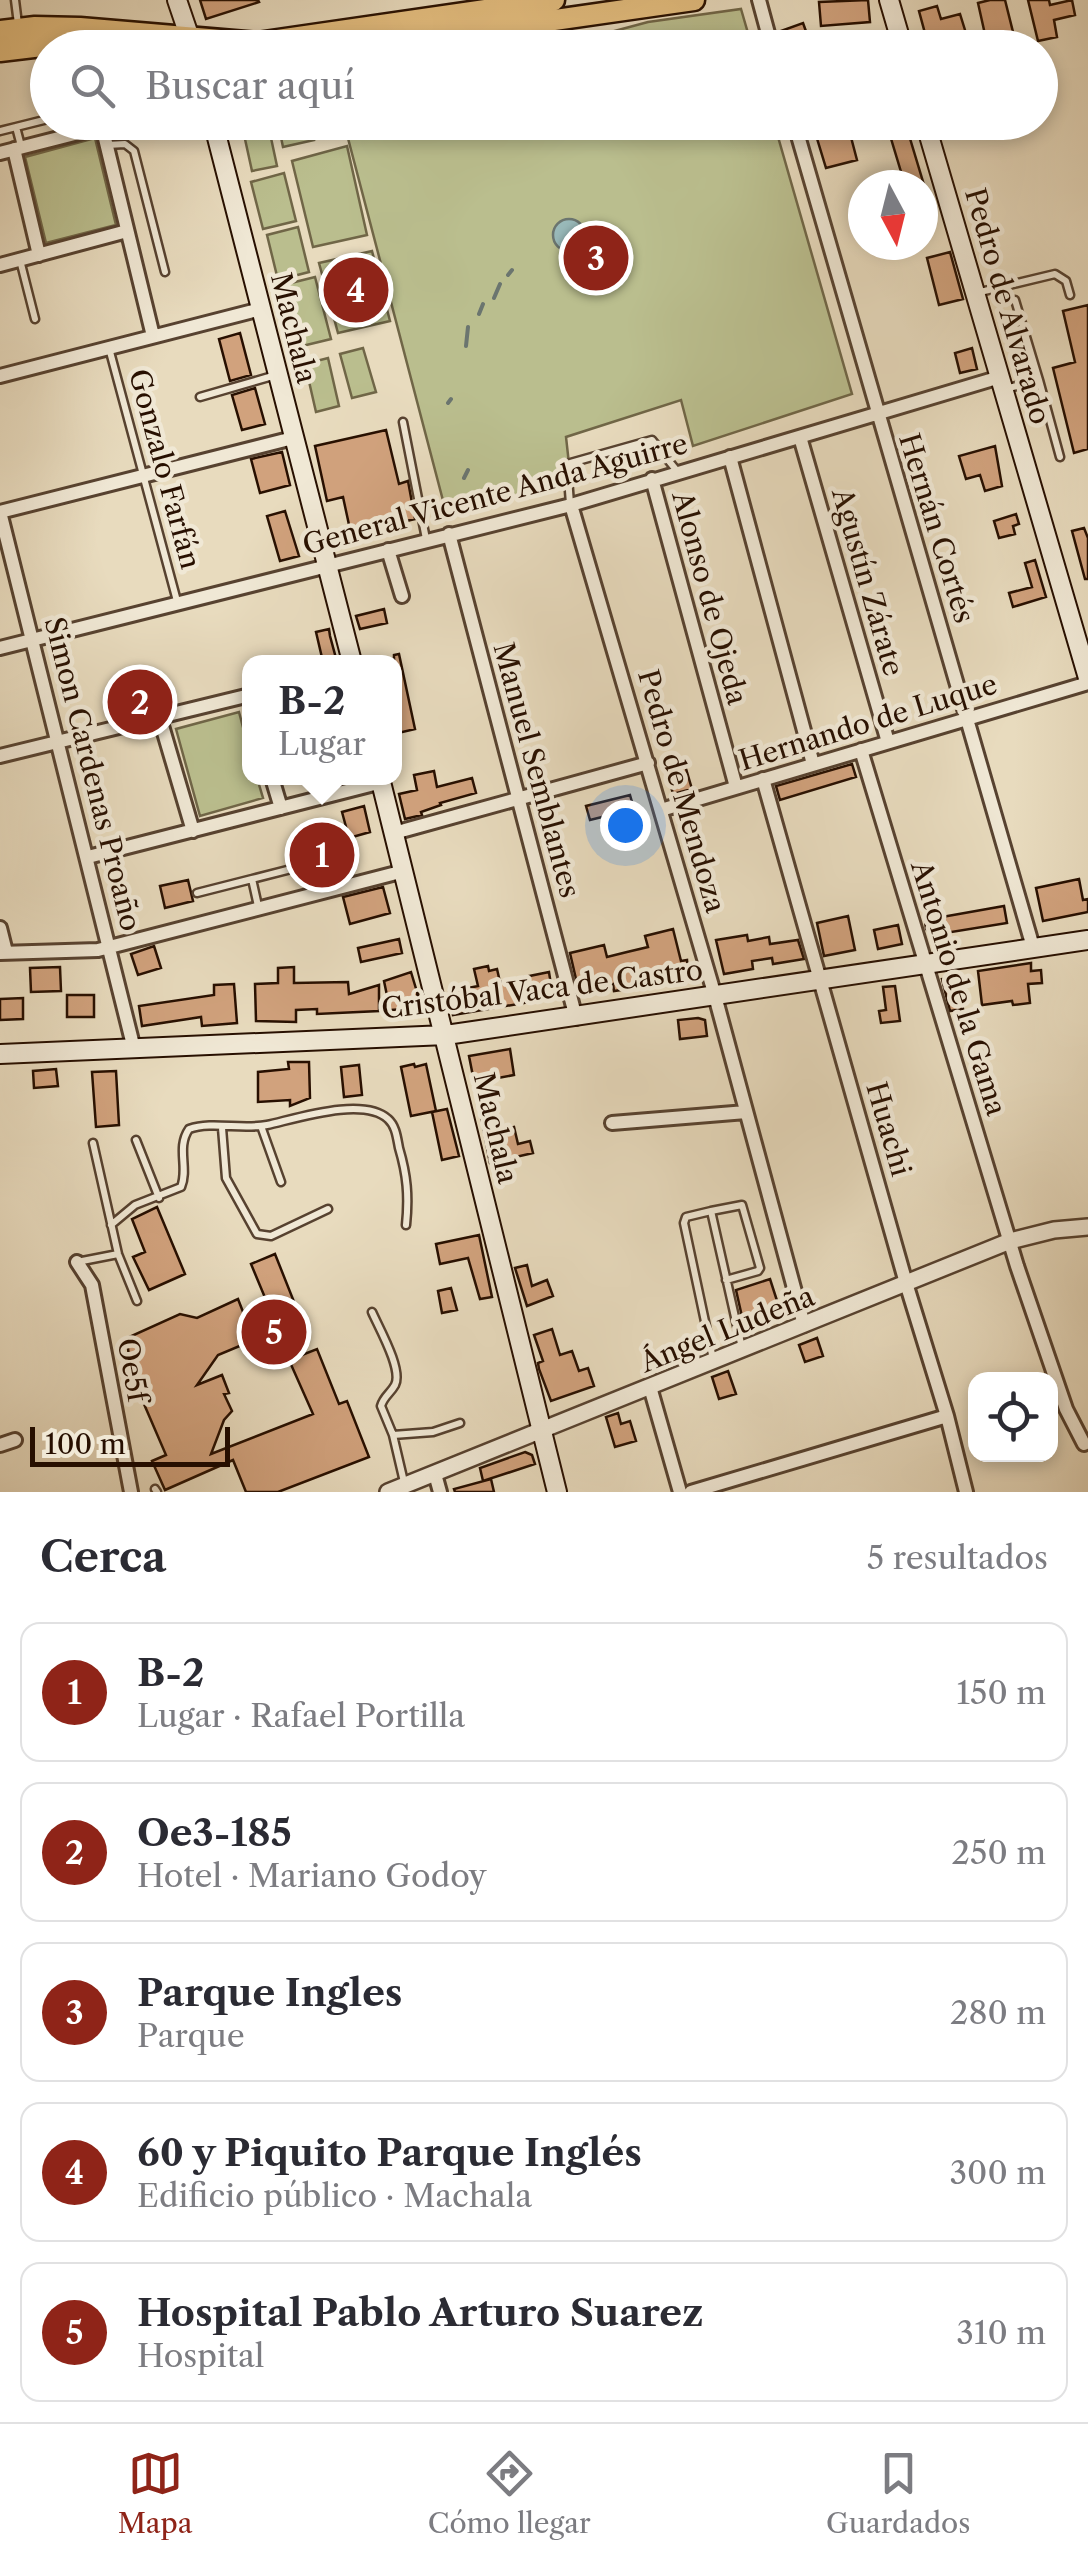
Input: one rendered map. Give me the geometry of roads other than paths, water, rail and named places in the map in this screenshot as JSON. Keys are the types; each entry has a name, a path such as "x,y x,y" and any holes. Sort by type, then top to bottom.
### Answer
{"main road":[{"path":"177,0 187,30"},
{"path":"354,30 554,0"},
{"path":"404,30 428,20 694,0"},
{"path":"889,0 898,30"},
{"path":"68,30 96,30"},
{"name":"Machala","path":"218,140 350,655"},
{"name":"Pedro de Alvarado","path":"930,140 1088,681"},
{"name":"Machala","path":"382,785 557,1492"},
{"name":"Cristóbal Vaca de Castro","path":"0,1054 446,1035 1088,940"}],"street":[{"path":"759,0 767,30"},
{"path":"40,255 12,150 48,140"},
{"path":"105,140 154,336"},
{"name":"Hernán Cortés","path":"799,140 1033,947"},
{"path":"0,265 127,232"},
{"path":"0,376 262,310"},
{"name":"General Vicente Anda Aguirre","path":"0,648 570,505 800,436 1002,383"},
{"name":"Agustín Zárate","path":"800,436 888,742"},
{"path":"0,512 293,438"},
{"path":"730,458 813,764"},
{"name":"Alonso de Ojeda","path":"652,479 736,787"},
{"name":"Pedro de Mendoza","path":"570,505 662,810 804,1325"},
{"name":"Simon Cardenas Proaño","path":"0,512 134,1049"},
{"name":"Manuel Semblantes","path":"450,534 576,1018"},
{"path":"388,550 402,596"},
{"name":"Hernando de Luque","path":"662,810 1088,681"},
{"path":"0,756 242,699"},
{"path":"160,718 193,830"},
{"name":"Antonio de la Gama","path":"861,750 1010,1241 1066,1409 1084,1444"},
{"path":"394,833 648,763"},
{"name":"Huachi","path":"763,779 966,1492"},
{"path":"274,785 280,808"},
{"path":"88,857 363,785"},
{"path":"0,928 3,952 98,950 404,871"},
{"path":"612,1123 746,1112"},
{"name":"Ángel Ludeña","path":"388,1492 1010,1241 1054,1230 1088,1228"},
{"name":"Oe5f","path":"77,1262 92,1285 130,1492"},
{"path":"650,1387 680,1492"},
{"path":"691,1492 947,1416"},
{"path":"0,1446 15,1440"},
{"path":"435,1474 440,1492"}],"lane":[{"path":"9,40 15,0"},
{"path":"0,131 30,124"},
{"path":"12,150 16,127"},
{"path":"106,146 121,143 134,151 164,272"},
{"path":"20,260 36,319"},
{"path":"975,293 1055,274 1066,281 1070,294"},
{"path":"1016,300 1060,457"},
{"name":"Gonzalo Farfán","path":"109,348 177,602"},
{"path":"200,397 277,375"},
{"path":"1002,383 1038,380"},
{"path":"403,422 426,540"},
{"path":"570,505 568,464 652,440 678,472"},
{"path":"197,893 298,867"},
{"path":"252,879 258,907"},
{"path":"111,1224 135,1205 175,1192 184,1183 185,1134 201,1126 262,1126 333,1110 372,1112 390,1120 407,1176 406,1225"},
{"path":"262,1126 281,1182"},
{"path":"222,1128 226,1178 257,1234 271,1236 328,1209"},
{"path":"136,1140 160,1198"},
{"path":"93,1143 118,1254 137,1302"},
{"path":"713,1362 684,1222 686,1217 742,1205 760,1268 726,1280"},
{"path":"711,1211 742,1350"},
{"path":"77,1262 118,1254"},
{"path":"372,1312 397,1370 394,1385 381,1406 393,1435 405,1485"},
{"path":"393,1435 433,1432 460,1423"}],"water":[{"path":"569,219 581,223 585,235 581,247 569,251 557,247 553,235 557,223"}],"waterway":[{"path":"508,275 512,270"},
{"path":"494,298 500,284"},
{"path":"479,314 483,304"},
{"path":"466,346 468,327"},
{"path":"448,403 451,399"},
{"path":"464,478 468,470"}],"place":[{"name":"Parque Ingles","path":"596,258"},
{"name":"60 y Piquito Parque Inglés","path":"356,290"},
{"name":"Oe3-185","path":"140,702"},
{"name":"B-2","path":"322,855"},
{"name":"Hospital Pablo Arturo Suarez","path":"274,1332"}]}
